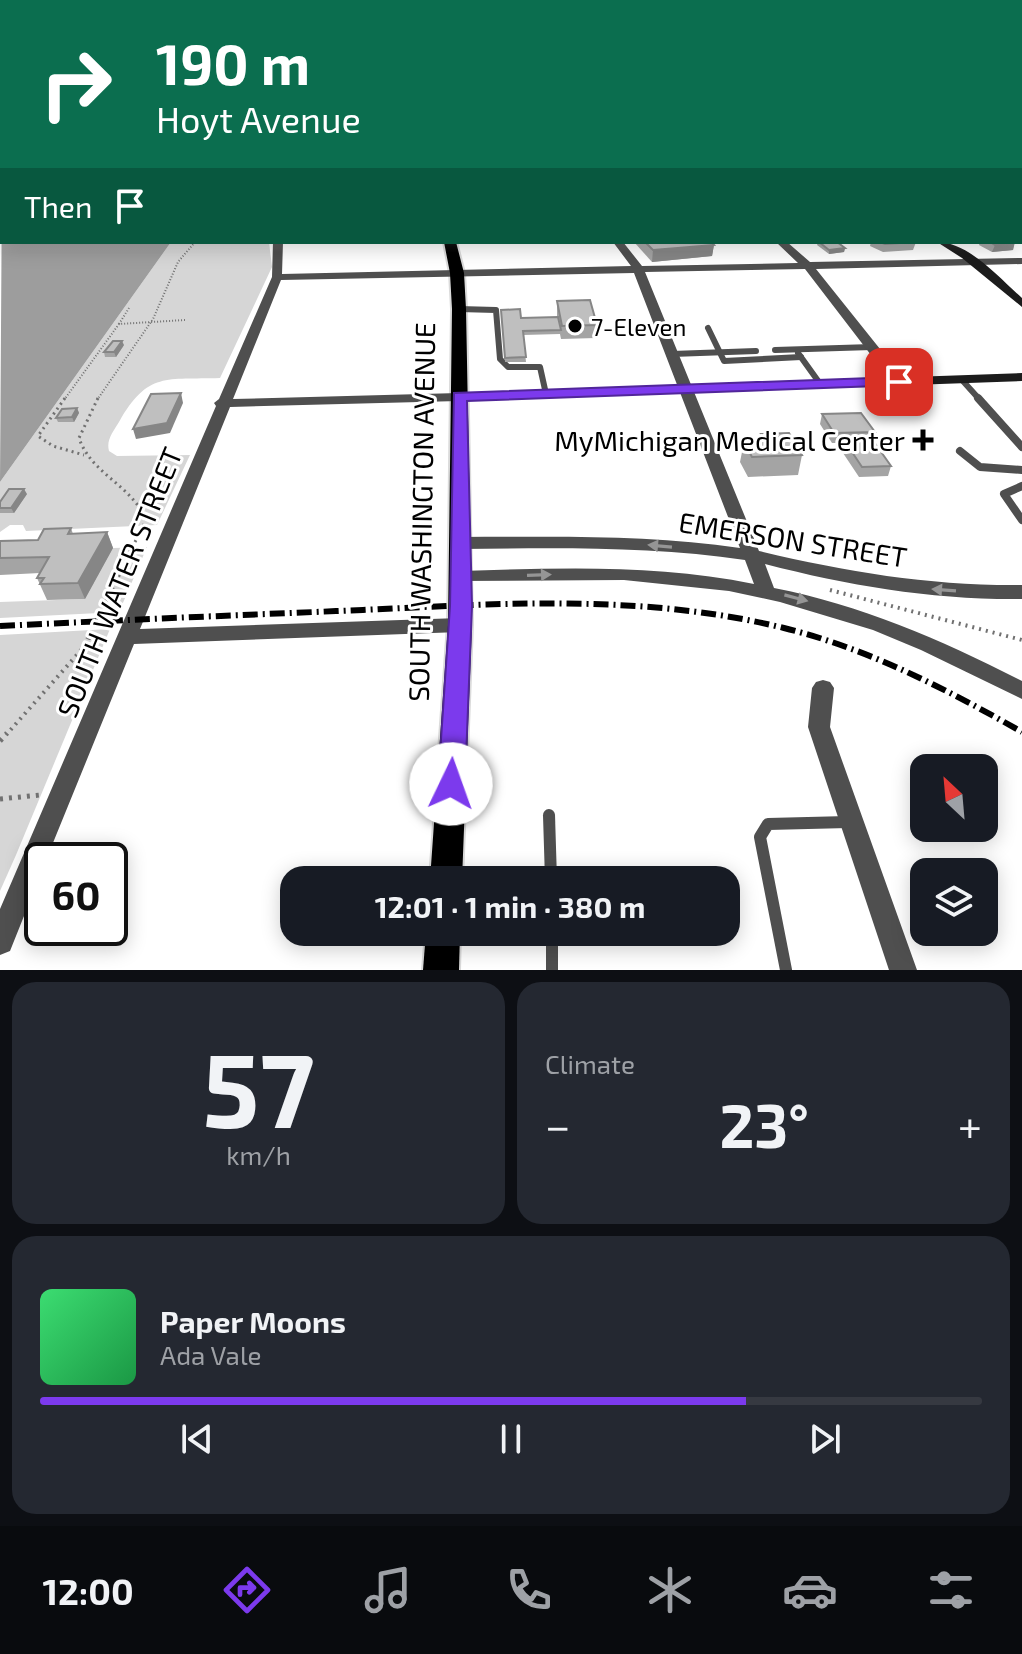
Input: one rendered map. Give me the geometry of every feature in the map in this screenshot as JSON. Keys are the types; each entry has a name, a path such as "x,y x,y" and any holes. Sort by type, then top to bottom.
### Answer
{"main road":[{"name":"SOUTH WASHINGTON AVENUE","path":"447,866 461,577 459,309 457,273 450,244"},
{"path":"441,970 442,946"}],"street":[{"name":"SOUTH WATER STREET","path":"0,941 63,794 221,403 277,277 278,244"},
{"path":"620,244 638,268 766,590"},
{"path":"783,244 808,266 899,382"},
{"path":"945,244 972,261 1022,304"},
{"path":"277,277 1022,261"},
{"path":"221,403 1022,377"},
{"name":"EMERSON STREET","path":"460,543 621,543 752,556 820,573 909,588 1022,592"},
{"name":"EMERSON STREET","path":"461,577 624,574 692,579 766,590 891,629 1022,691"},
{"path":"127,637 460,625"},
{"path":"983,670 1022,681"},
{"path":"823,688 819,727 903,970"}],"lane":[{"path":"459,309 496,310 500,359 508,367 540,367 546,394"},
{"path":"708,328 724,361 801,357"},
{"path":"775,350 872,347"},
{"path":"796,349 821,385"},
{"path":"672,354 756,351"},
{"path":"962,380 1022,447"},
{"path":"960,451 988,470 1022,470"},
{"path":"1022,486 1013,487 1004,494 1022,520"},
{"path":"549,815 551,866"},
{"path":"786,970 760,837 768,824 852,822"},
{"path":"552,946 552,970"}],"path":[{"path":"84,455 79,438 82,428 152,321 178,262 193,244"},
{"path":"0,741 83,648 146,520 137,500 84,455 53,446 38,436 129,308"},
{"path":"119,324 185,320"},
{"path":"830,590 1022,640"},
{"path":"0,797 63,794"}],"shaded area":[{"path":"2,244 170,244 0,482"},
{"path":"170,244 269,244 272,267 220,378 172,379 149,386 129,406 108,443 109,451 117,456 190,455 157,525 26,531 23,525 10,525 0,532 0,482"},
{"path":"147,547 119,612 0,618 0,602 85,599 113,548"},
{"path":"110,629 16,855 0,891 0,635"}],"building":[{"path":"647,244 714,245 653,250"},
{"path":"822,244 840,244 845,248 829,250"},
{"path":"590,300 597,325 562,326 557,301"},
{"path":"520,309 521,318 558,317 561,330 523,331 526,357 505,358 501,310"},
{"path":"113,341 122,341 114,352 104,352"},
{"path":"181,393 167,423 133,429 151,394"},
{"path":"77,408 72,417 56,418 62,409"},
{"path":"861,413 875,432 834,433 822,414"},
{"path":"789,433 802,455 752,457 744,442 765,441 761,434"},
{"path":"872,439 891,466 862,467 844,440"},
{"path":"9,489 24,489 11,508 0,508 0,502"},
{"path":"71,528 68,534 107,532 78,583 40,584 44,578 37,578 49,557 0,558 0,541 38,540 44,529"}],"railway":[{"path":"0,626 469,605 575,604 680,610 784,628 846,647 936,686 1022,732"}],"place":[{"name":"7-Eleven","path":"575,326"},
{"name":"MyMichigan Medical Center","path":"923,440"}],"route":[{"path":"451,784 461,606 459,397 899,382"}]}
